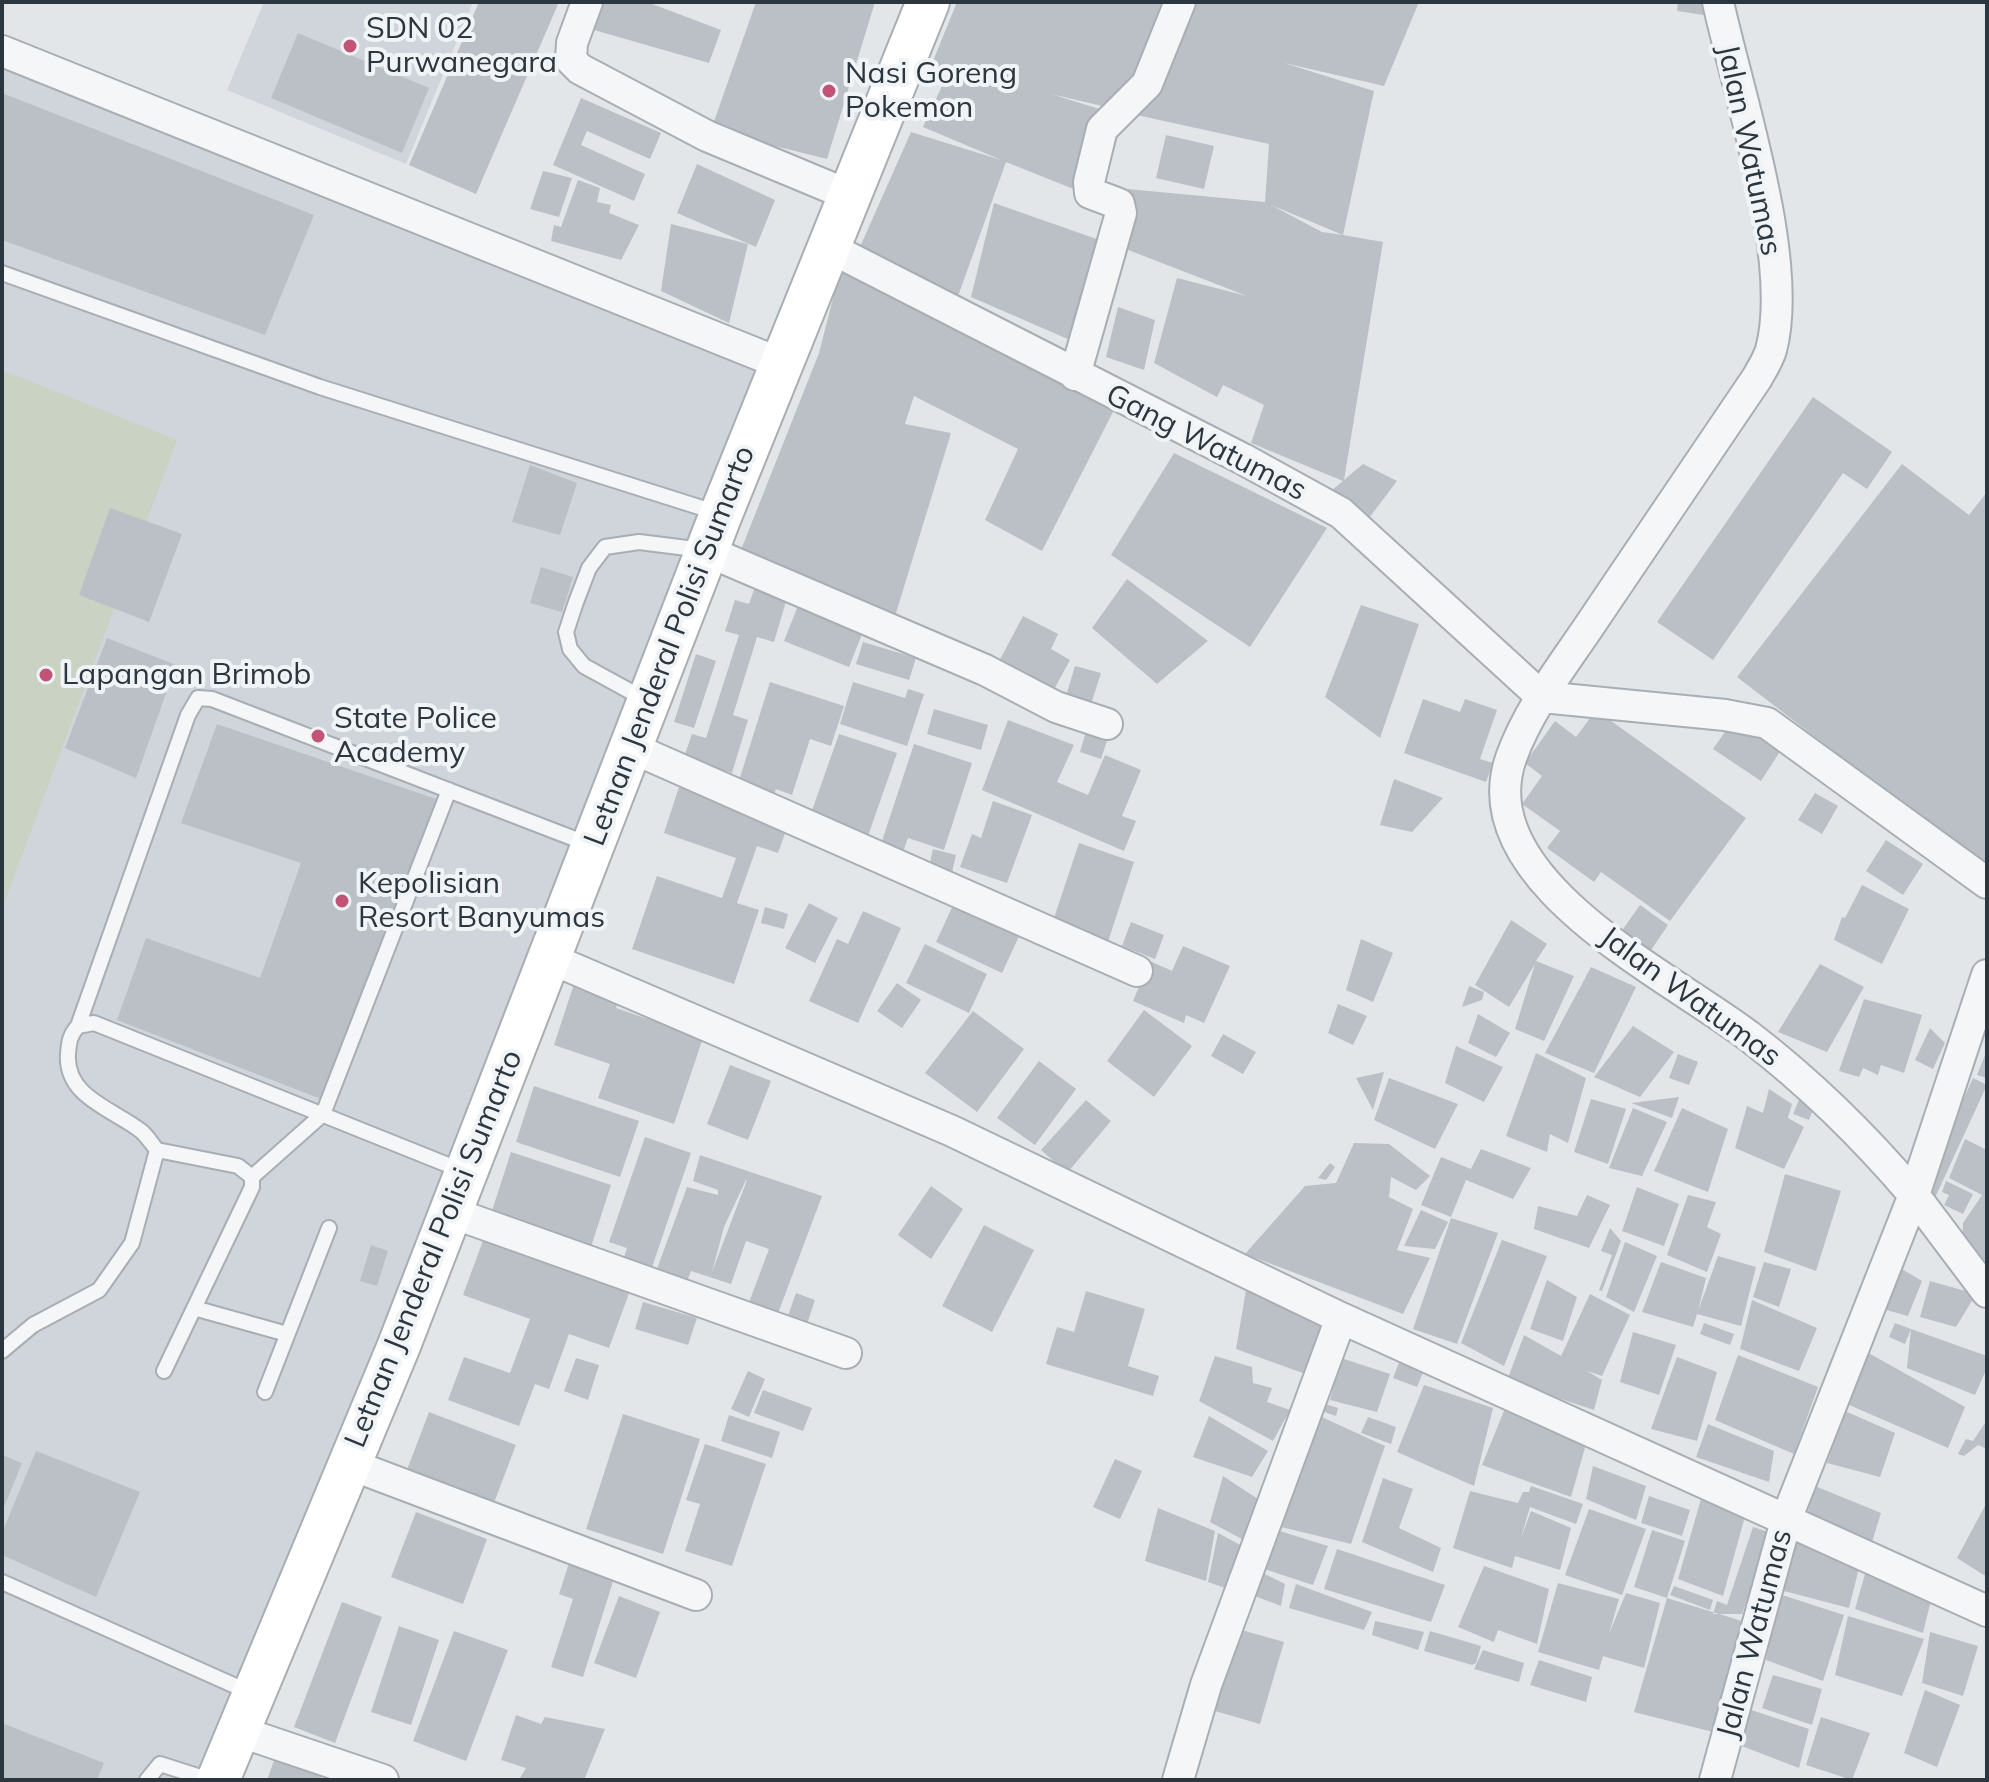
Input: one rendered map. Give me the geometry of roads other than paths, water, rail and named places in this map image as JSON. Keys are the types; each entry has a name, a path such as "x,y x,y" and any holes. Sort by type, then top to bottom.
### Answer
{"street":[{"path":"587,2 572,43 571,60 580,69 707,136 851,196"},
{"name":"Letnan Jenderal Polisi Sumarto","path":"218,1780 450,1212 714,532 928,2"},
{"path":"1075,375 1121,213 1119,204 1090,193 1089,182 1102,129 1147,84 1180,2"},
{"name":"Jalan Watumas","path":"1715,1780 1787,1517 1914,1195 1822,1094 1746,1034 1604,939 1522,850 1504,800 1511,759 1542,697 1757,378 1771,352 1776,316 1775,274 1764,199 1718,2"},
{"path":"2,51 782,364"},
{"name":"Gang Watumas","path":"830,248 1243,459 1341,513 1542,697"},
{"path":"714,532 1056,707 1107,724"},
{"path":"1542,697 1725,715 1767,723 1987,883"},
{"path":"632,748 1137,971"},
{"path":"549,958 952,1131 1341,1318 1787,1517 1987,1611"},
{"path":"1987,975 1914,1195 1987,1292"},
{"path":"450,1212 846,1353"},
{"path":"1178,1780 1206,1685 1341,1318"},
{"path":"349,1464 696,1595"},
{"path":"246,1712 383,1780"}],"lane":[{"path":"2,273 714,532"},
{"path":"650,702 584,666 570,649 566,632 589,568 605,547 714,532"},
{"path":"252,1177 238,1166 157,1150 143,1132 86,1097 74,1080 68,1063 70,1036 78,1026 188,715 198,698 212,699 592,846"},
{"path":"164,1371 252,1187 252,1177 323,1114 449,790"},
{"path":"78,1026 94,1023 465,1172"},
{"path":"2,1351 33,1325 99,1290 132,1243 157,1150"},
{"path":"265,1392 329,1228"},
{"path":"194,1308 287,1334"},
{"path":"2,1582 246,1712"},
{"path":"147,1780 160,1764 210,1780"}],"place":[{"name":"SDN 02 Purwanegara","path":"350,46"},
{"name":"Nasi Goreng Pokemon","path":"829,91"},
{"name":"Lapangan Brimob","path":"46,675"},
{"name":"State Police Academy","path":"318,736"},
{"name":"Kepolisian Resort Banyumas","path":"342,901"}]}
